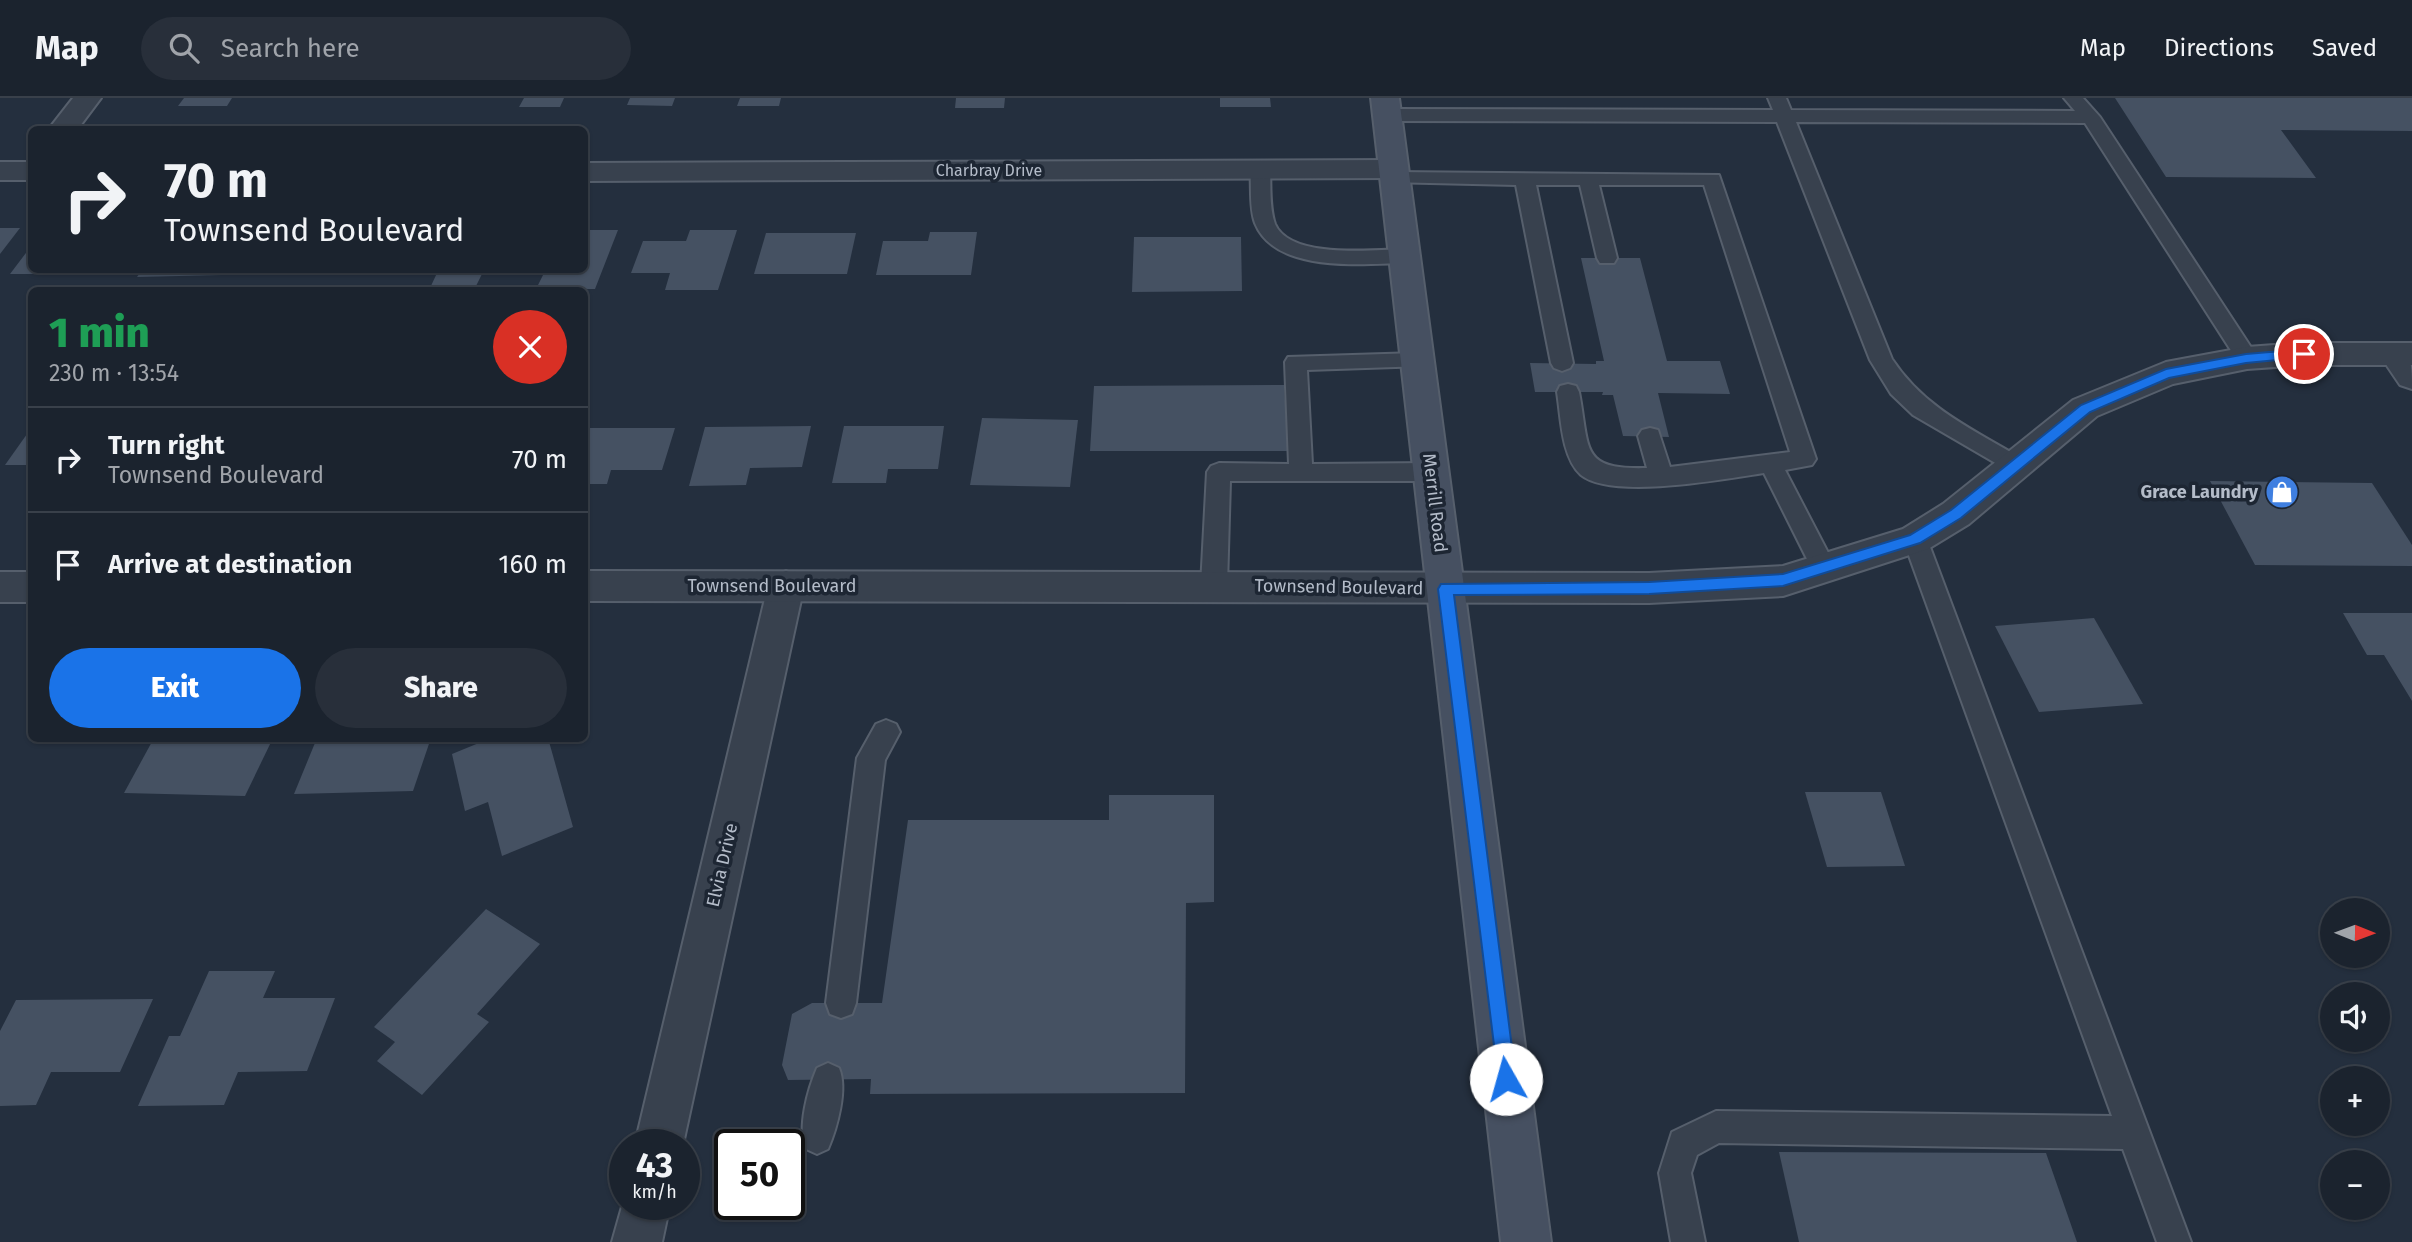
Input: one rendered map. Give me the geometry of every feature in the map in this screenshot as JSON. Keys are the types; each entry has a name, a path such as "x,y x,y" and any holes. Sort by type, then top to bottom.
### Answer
{"main road":[{"name":"Merrill Road","path":"1386,106 1526,1242"}],"street":[{"path":"65,126 87,98"},
{"name":"Charbray Drive","path":"588,172 1261,169 1394,174"},
{"path":"0,171 28,170"},
{"name":"Townsend Boulevard","path":"588,586 1649,588 1783,580 1915,539 1956,514 2085,408 2166,374 2246,358 2304,354 2406,362"},
{"name":"Elvia Drive","path":"662,1129 786,586"},
{"path":"0,587 28,587"},
{"path":"637,1242 642,1220"}],"lane":[{"path":"2073,98 2091,117 2246,358"},
{"path":"1386,106 1780,107 2091,117"},
{"path":"1780,107 1881,360 1899,388 1921,409 2016,466"},
{"path":"1261,169 1265,225 1274,238 1304,254 1404,256"},
{"path":"1394,174 1525,179 1712,179 1804,459 1661,478 1609,477 1591,471 1580,454 1568,392"},
{"path":"1525,179 1562,363"},
{"path":"1588,179 1607,258"},
{"path":"1301,473 1296,362 1418,361"},
{"path":"1650,436 1661,478"},
{"path":"1770,463 1824,568"},
{"path":"1214,586 1219,472 1432,472"},
{"path":"1915,539 2174,1242"},
{"path":"841,1003 871,758 886,733"},
{"path":"817,1138 828,1079"},
{"path":"1688,1242 1675,1173 1684,1144 1716,1127 2134,1133"}],"building":[{"path":"184,98 232,98 227,106 178,106"},
{"path":"524,98 564,98 560,107 519,107"},
{"path":"630,98 675,98 672,106 627,105"},
{"path":"740,98 781,98 779,106 737,106"},
{"path":"956,98 1005,98 1004,108 955,108"},
{"path":"1220,98 1270,98 1271,107 1220,107"},
{"path":"2115,98 2412,98 2412,131 2281,130 2316,178 2166,177"},
{"path":"0,228 20,228 0,254"},
{"path":"588,230 618,230 595,289 537,287 543,275 498,275 588,273"},
{"path":"690,230 737,230 718,290 665,290 670,273 631,273 643,241 686,241"},
{"path":"930,232 977,232 971,275 876,275 883,241 928,241"},
{"path":"766,233 856,233 847,274 754,274"},
{"path":"1134,237 1241,237 1242,291 1132,292"},
{"path":"28,250 28,273 106,273 105,274 10,274"},
{"path":"1581,258 1640,258 1667,361 1720,361 1730,394 1658,393 1669,437 1623,436 1613,395 1602,395 1603,392 1535,392 1530,363 1596,364 1596,361 1604,361"},
{"path":"140,273 223,273 222,275 137,277"},
{"path":"293,273 355,273 354,275"},
{"path":"437,273 482,273 476,287 430,287"},
{"path":"1284,385 1288,451 1090,451 1094,386"},
{"path":"982,418 1078,420 1070,487 970,485"},
{"path":"811,426 802,467 750,468 746,485 689,486 705,427"},
{"path":"844,426 944,426 938,469 888,469 886,483 832,483"},
{"path":"588,428 675,428 662,470 611,470 607,484 588,484"},
{"path":"28,433 28,465 5,465"},
{"path":"2210,481 2372,483 2412,545 2412,566 2255,565"},
{"path":"2343,613 2412,613 2412,701 2384,655 2367,655"},
{"path":"2094,618 2143,704 2039,712 1995,626"},
{"path":"152,742 271,742 245,796 124,793"},
{"path":"315,742 430,742 413,791 294,794"},
{"path":"481,742 549,742 573,827 502,856 488,802 465,811 452,754"},
{"path":"1805,792 1881,792 1905,866 1827,867"},
{"path":"1109,795 1214,795 1214,902 1186,903 1185,1093 870,1094 871,1079 788,1080 782,1065 792,1014 812,1003 882,1003 908,820 1109,820"},
{"path":"486,909 540,944 477,1014 489,1022 422,1095 377,1061 395,1042 374,1027"},
{"path":"209,971 275,971 263,998 335,998 307,1071 238,1072 224,1105 138,1106 169,1036 180,1036"},
{"path":"153,999 120,1072 51,1072 36,1105 0,1106 0,1031 16,1000"},
{"path":"1779,1152 2046,1153 2077,1242 1799,1242"}],"place":[{"name":"Grace Laundry","path":"2282,492"}],"route":[{"path":"1506,1079 1446,589 1649,588 1783,580 1915,539 1956,514 2085,408 2166,374 2246,358 2304,354"}]}
